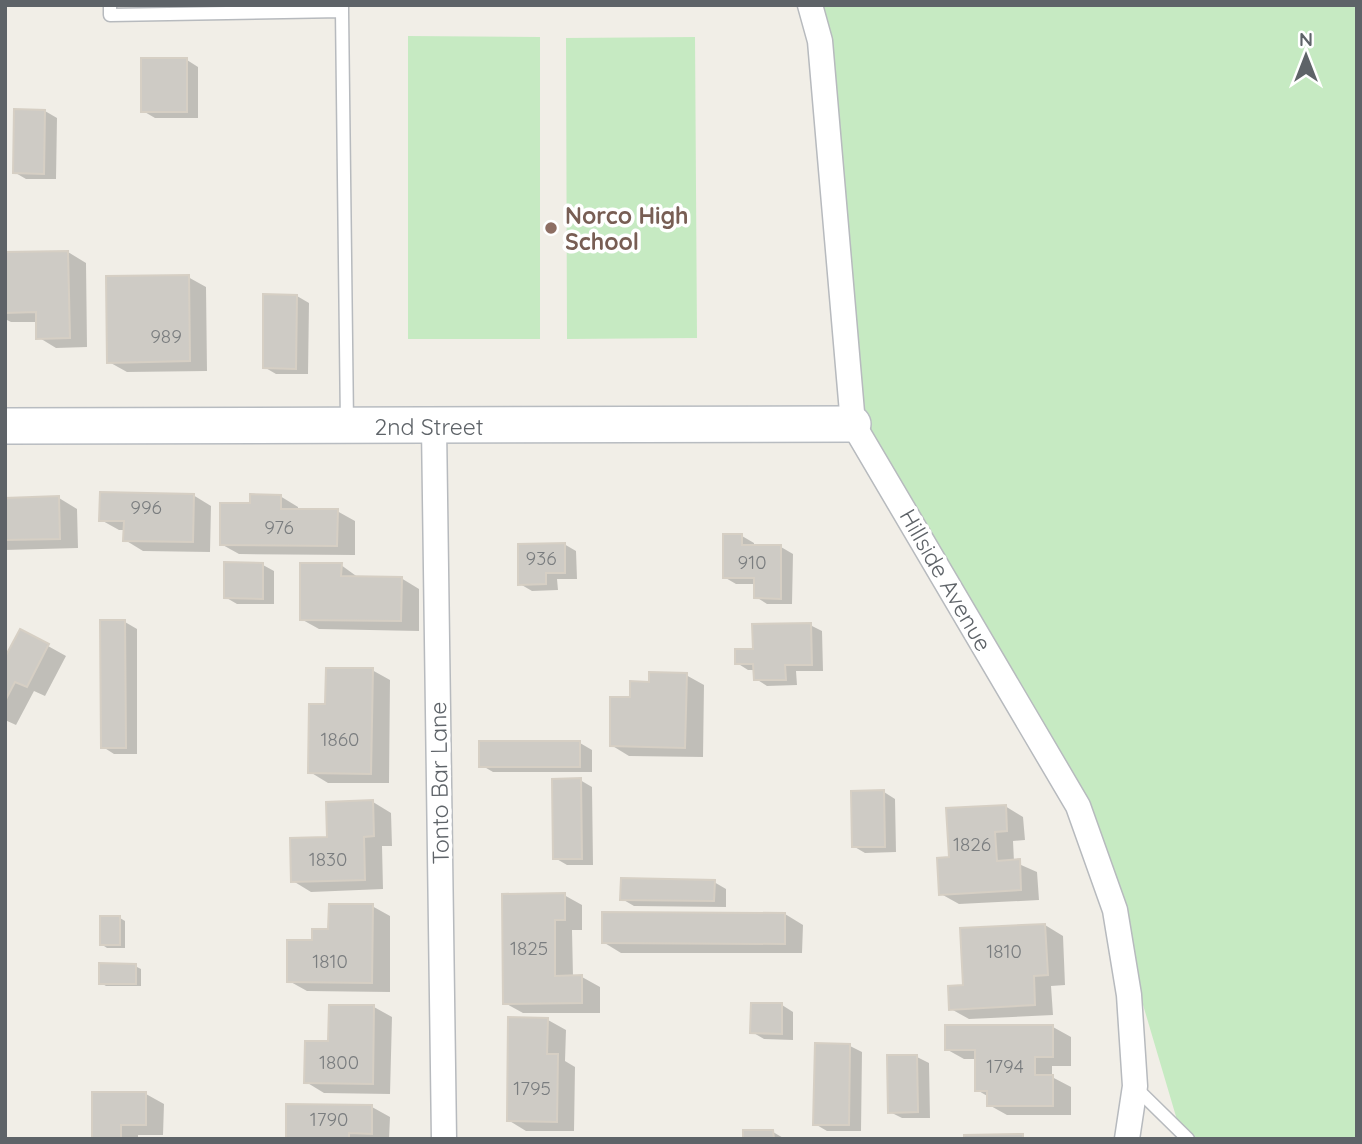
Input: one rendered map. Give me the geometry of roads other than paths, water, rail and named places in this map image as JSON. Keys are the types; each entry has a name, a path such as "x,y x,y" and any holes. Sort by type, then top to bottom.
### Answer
{"street":[{"name":"Hillside Avenue","path":"810,5 820,41 853,424 1078,806 1115,910 1129,995 1135,1086 1127,1139"},
{"name":"2nd Street","path":"5,426 853,424"},
{"name":"Tonto Bar Lane","path":"434,426 444,1139"}],"lane":[{"path":"110,5 110,15 342,8 347,425"},
{"path":"1135,1086 1188,1139"}],"place":[{"name":"Norco High School","path":"551,228"}]}
